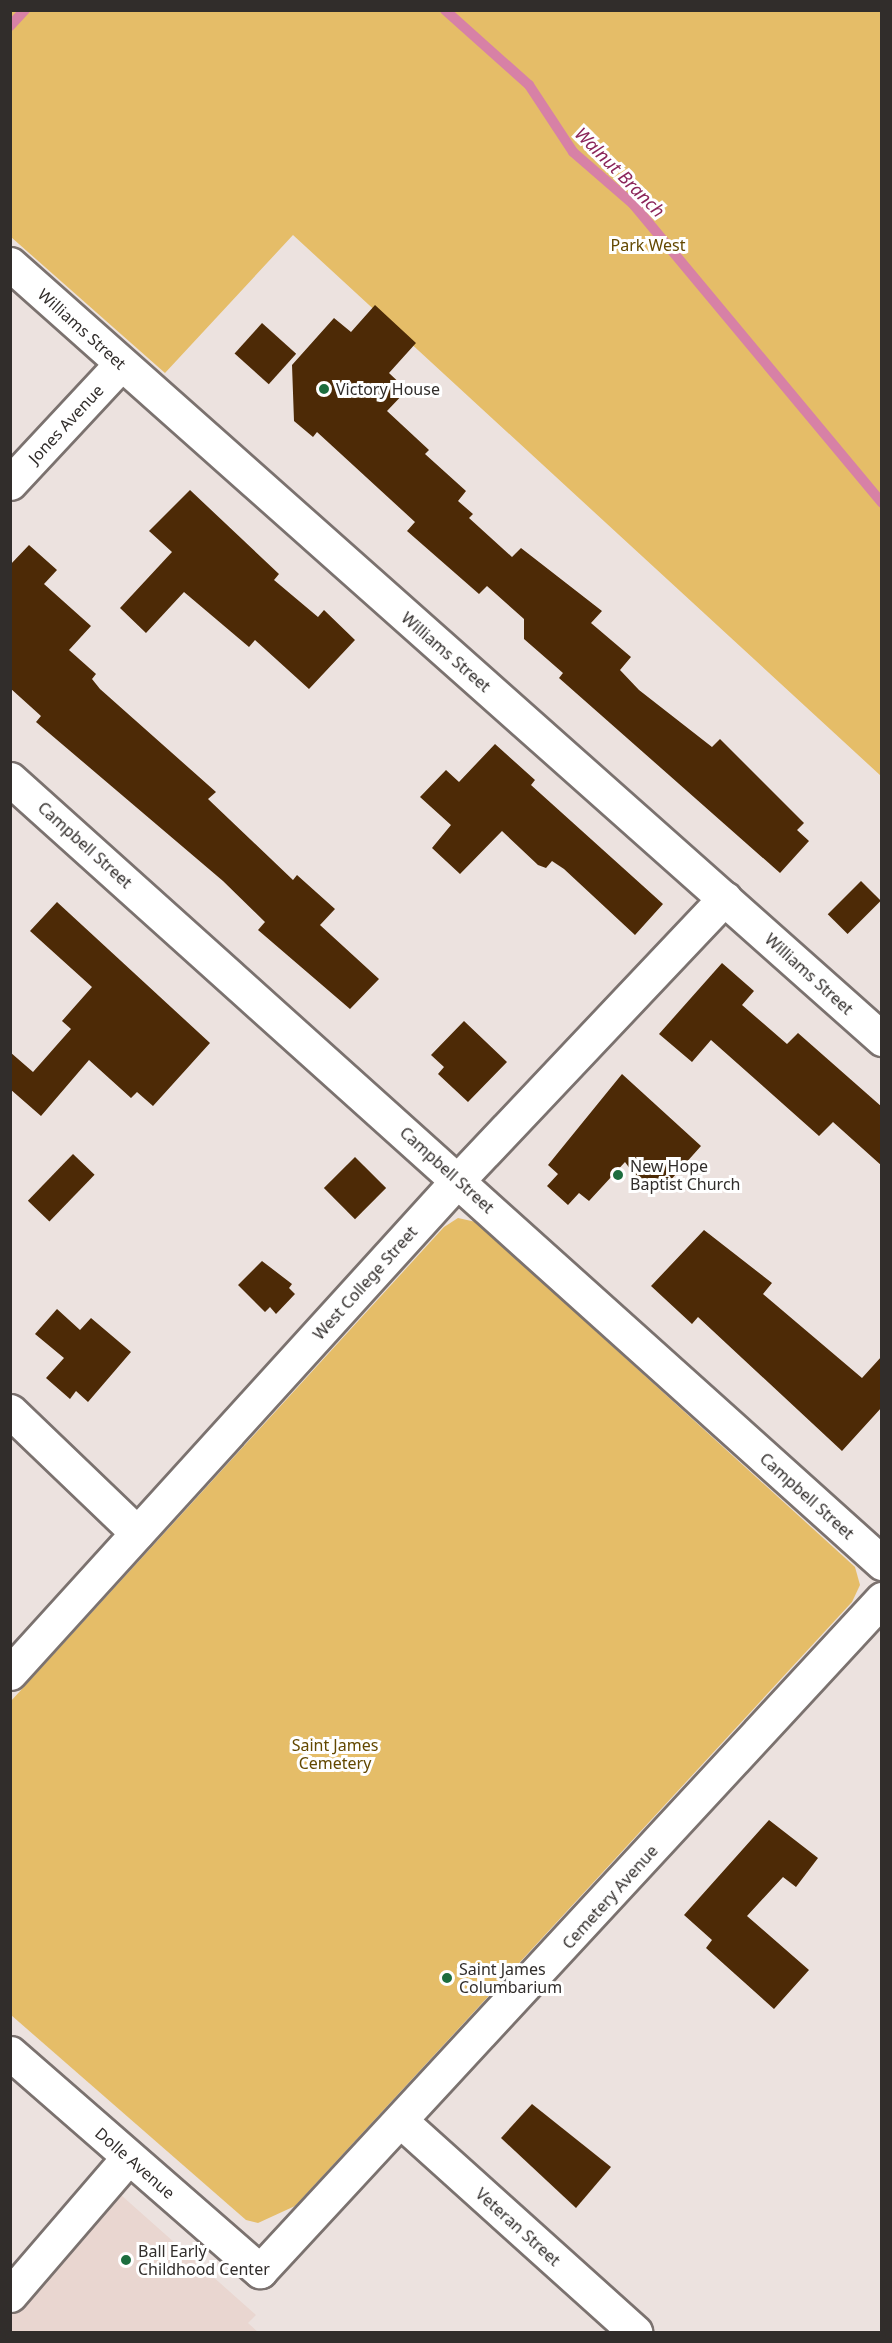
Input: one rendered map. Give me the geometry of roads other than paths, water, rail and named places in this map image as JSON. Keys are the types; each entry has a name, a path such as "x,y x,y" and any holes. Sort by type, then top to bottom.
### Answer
{"street":[{"name":"Williams Street","path":"10,264 882,1039"},
{"name":"Jones Avenue","path":"10,483 121,364"},
{"name":"Campbell Street","path":"10,779 882,1563"},
{"name":"West College Street","path":"10,1673 458,1180 724,898"},
{"path":"10,1412 137,1533"},
{"name":"Cemetery Avenue","path":"260,2271 402,2122 882,1599"},
{"name":"Dolle Avenue","path":"10,2053 260,2271"},
{"name":"Veteran Street","path":"402,2122 635,2332"},
{"path":"10,2295 128,2157"}],"waterway":[{"name":"Walnut Branch","path":"10,26 25,10"},
{"name":"Walnut Branch","path":"445,10 529,85 573,152 633,204 882,503"}],"place":[{"name":"Victory House","path":"324,389"},
{"name":"New Hope Baptist Church","path":"618,1175"},
{"name":"Saint James Columbarium","path":"447,1978"},
{"name":"Ball Early Childhood Center","path":"126,2260"}],"park label":[{"name":"Park West","path":"648,245"},
{"name":"Saint James Cemetery","path":"335,1754"}]}
